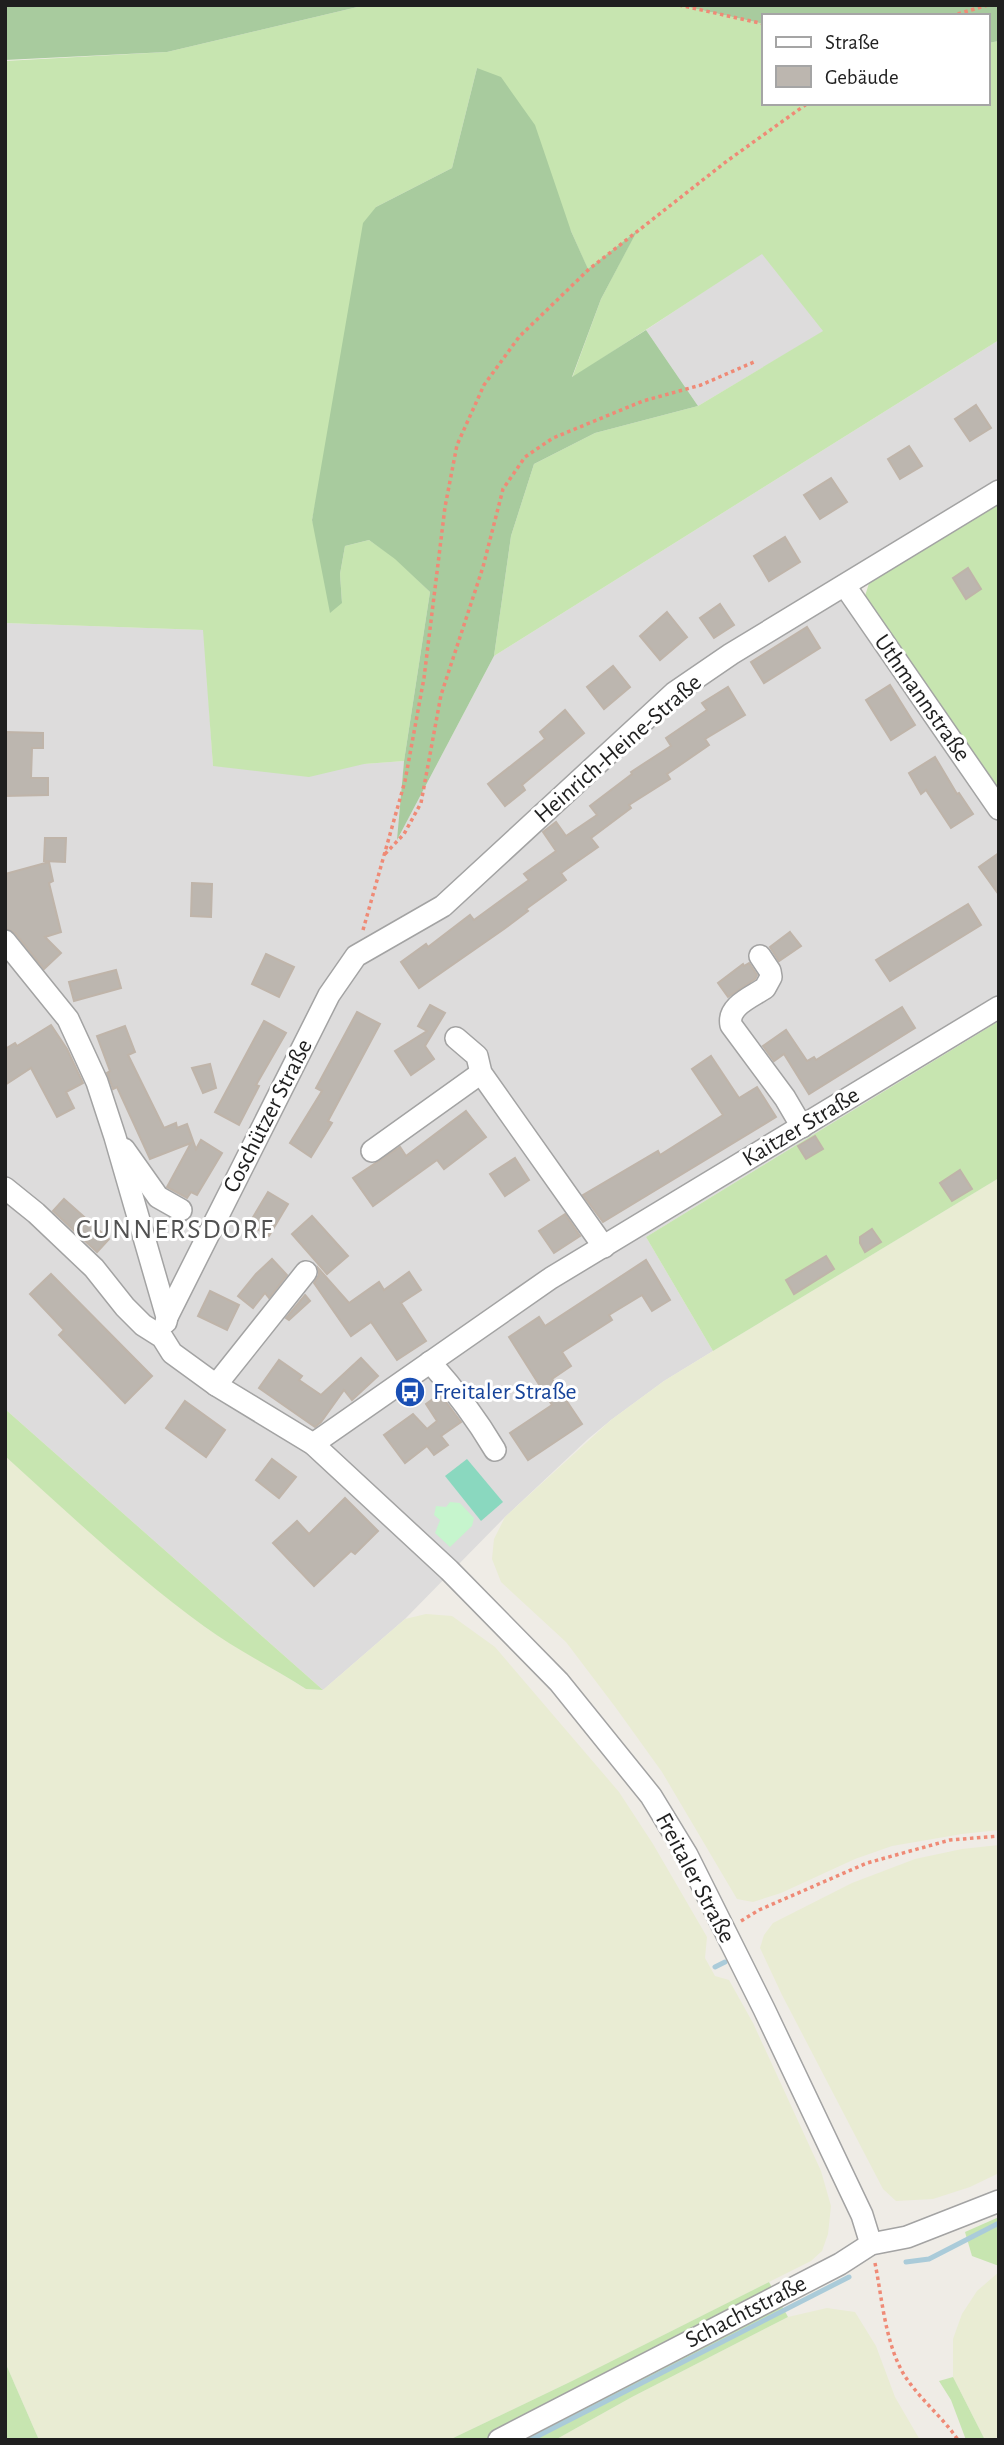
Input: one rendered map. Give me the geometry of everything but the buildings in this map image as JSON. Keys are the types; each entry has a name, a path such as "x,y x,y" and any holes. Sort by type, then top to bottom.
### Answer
{"street":[{"name":"Heinrich-Heine-Straße","path":"356,956 443,906 674,693 731,653 999,491"},
{"name":"Uthmannstraße","path":"845,586 999,809"},
{"name":"Freitaler Straße","path":"5,942 68,1019 97,1082 116,1137 172,1353 216,1385 313,1444 449,1570 559,1682 650,1796 687,1856 725,1931 862,2215 871,2244"},
{"name":"Coschützer Straße","path":"164,1327 329,995 356,956"},
{"path":"760,956 770,971 768,983 765,988 734,1009 729,1020 785,1098 802,1127"},
{"name":"Kaitzer Straße","path":"313,1444 551,1278 999,1007"},
{"path":"456,1038 477,1056 481,1073 604,1247"},
{"path":"372,1151 481,1073"},
{"path":"116,1137 158,1197 181,1210"},
{"path":"7,1193 36,1213 94,1268 143,1325 164,1327"},
{"path":"216,1385 306,1272"},
{"path":"430,1362 460,1397 495,1450"},
{"name":"Schachtstraße","path":"499,2440 840,2264 871,2244 906,2237 999,2201"}],"path":[{"path":"679,5 762,24"},
{"path":"958,14 988,5"},
{"path":"356,956 405,781 424,678 445,508 457,445 484,385 519,337 588,270 726,160 805,105"},
{"path":"384,856 404,834 421,803 441,695 483,566 503,489 525,457 553,438 643,401 701,385 754,362"},
{"path":"725,1931 759,1910 867,1863 950,1840 999,1836"},
{"path":"871,2244 891,2341 903,2372 928,2406 945,2420 958,2440"}],"shaded area":[{"path":"762,253 824,331 698,406 646,330"},
{"path":"999,340 999,483 833,584 999,811 999,1021 646,1237 713,1351 664,1381 588,1439 505,1517 405,1619 323,1690 5,1409 5,623 204,630 213,766 404,761 398,838 494,656"}],"green space":[{"path":"5,5 366,5 167,52 5,60"},
{"path":"366,5 679,5 762,24 762,105 990,105 990,43 999,41 999,340 494,656 511,536 534,464 595,433 698,406 823,331 762,254 572,378 601,299 636,232 588,270 571,231 477,68 452,168 376,207 312,520 342,603 340,574 345,546 369,540 395,558 430,592 404,761 364,764 309,777 213,766 203,630 5,623 5,61 167,52"},
{"path":"679,5 999,5 999,41 990,43 990,14 762,14 762,24"},
{"path":"477,68 501,77 535,125 571,231 588,269 637,231 601,299 572,377 646,330 698,406 595,433 534,464 511,536 494,656 397,840 404,761 430,592 395,559 369,540 345,546 340,574 342,603 330,613 312,520 363,223 376,207 452,168"},
{"path":"999,498 999,797 864,599 871,577"},
{"path":"999,1021 999,1178 713,1351 646,1237"},
{"path":"999,1178 999,1830 892,1846 855,1859 781,1893 753,1902 737,1899 662,1772 616,1708 566,1642 501,1582 492,1559 494,1539 505,1517 611,1420 664,1381"},
{"path":"5,1409 323,1690 306,1689 217,1635 153,1587 103,1544 5,1456"},
{"path":"5,1456 136,1571 206,1628 306,1689 323,1690 405,1619 426,1614 452,1616 495,1647 619,1792 707,1937 705,1958 715,1976 729,1980 753,2023 821,2171 831,2206 828,2234 822,2251 811,2261 449,2440 39,2440 5,2362"},
{"path":"467,1459 503,1502 481,1521 445,1476"},
{"path":"450,1502 460,1503 474,1518 472,1526 450,1547 435,1533 440,1520 434,1515 436,1506 446,1507"},
{"path":"999,1845 999,2173 970,2187 933,2199 896,2201 883,2189 760,1948 764,1935 773,1923 852,1883 915,1859 962,1849"},
{"path":"999,2217 999,2266 972,2256 965,2232"},
{"path":"999,2272 999,2440 985,2440 953,2377 953,2339 962,2314 977,2291"},
{"path":"769,2282 788,2317 555,2440 449,2440 572,2381"},
{"path":"827,2308 855,2312 876,2346 895,2397 920,2440 555,2440 788,2317"},
{"path":"5,2362 39,2440 5,2440"},
{"path":"953,2377 985,2440 966,2440 951,2400 939,2381"}],"waterway":[{"path":"715,1967 725,1962"},
{"path":"906,2262 929,2259 999,2223"},
{"path":"530,2440 849,2277"}],"place":[{"name":"Freitaler Straße","path":"410,1392"}],"district":[{"name":"CUNNERSDORF","path":"175,1230"}]}
